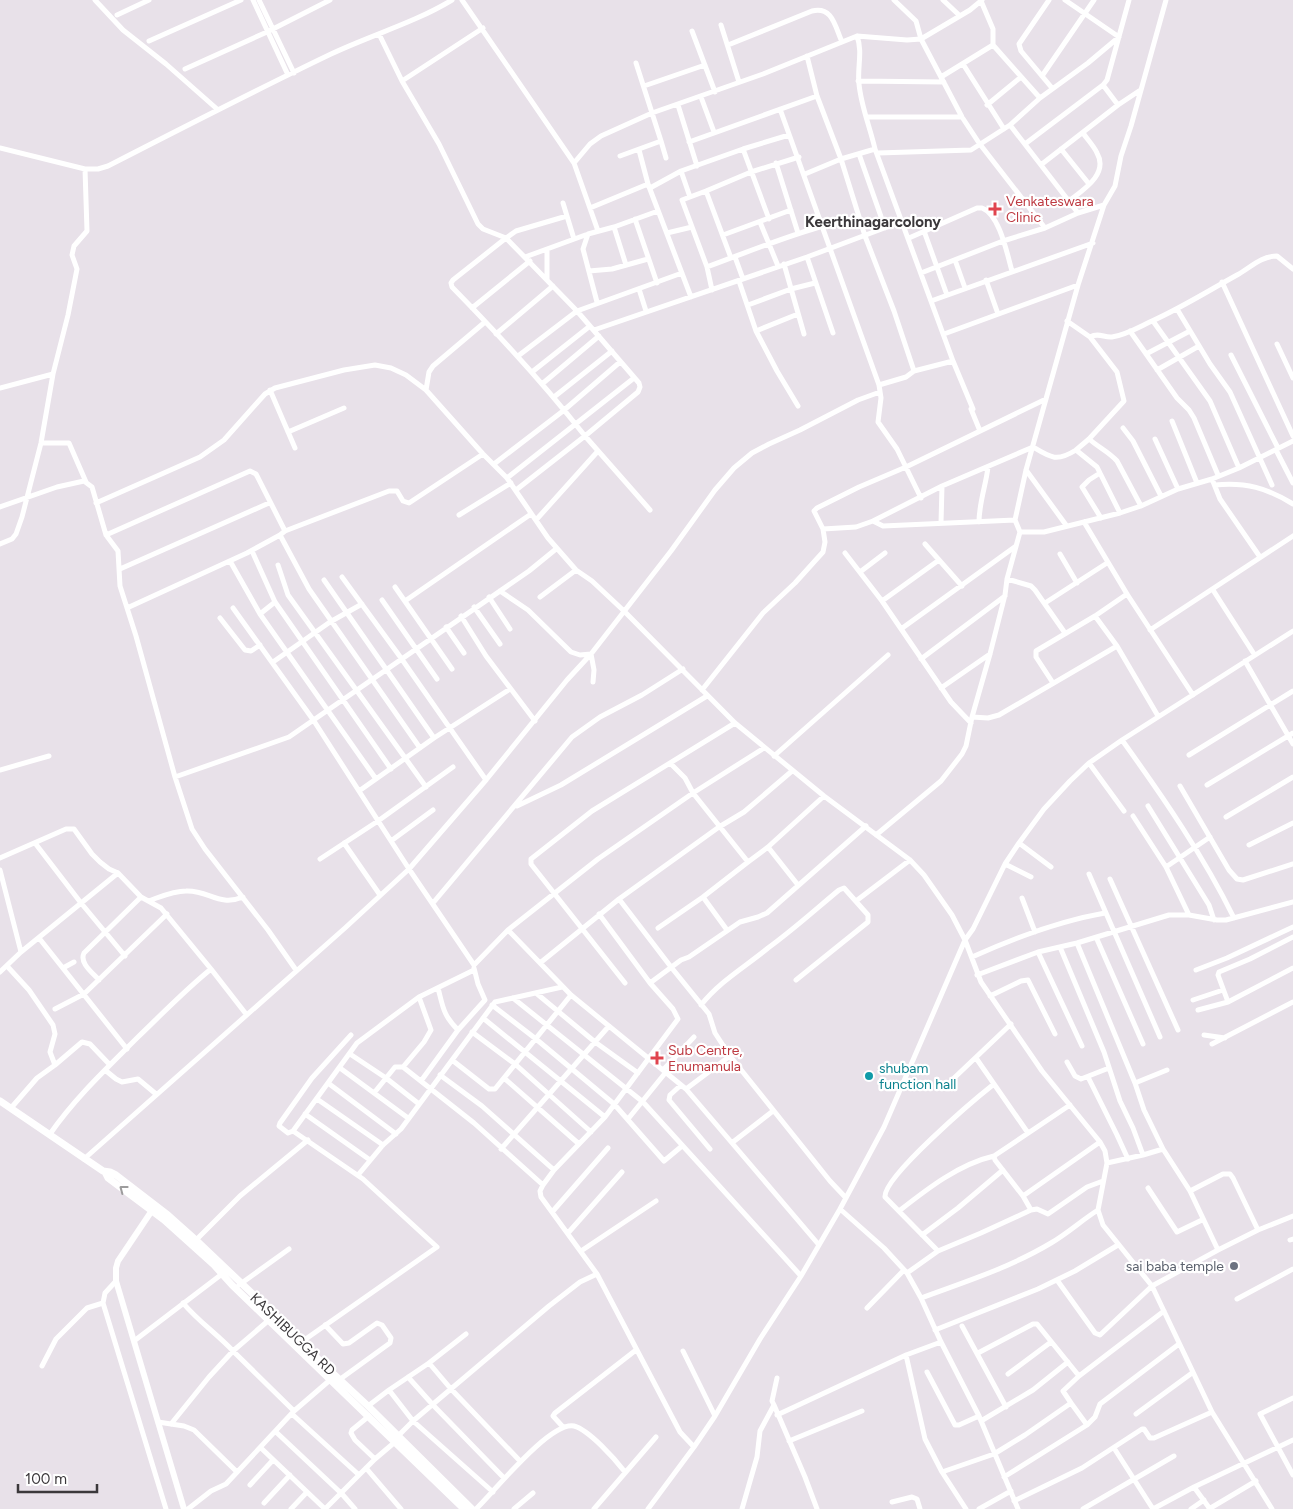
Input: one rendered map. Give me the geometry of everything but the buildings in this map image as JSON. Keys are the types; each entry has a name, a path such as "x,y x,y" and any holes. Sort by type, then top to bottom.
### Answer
{"main road":[{"name":"KASHIBUGGA RD","path":"0,1101 105,1172 108,1178 166,1217 194,1242 269,1320 368,1406 464,1509"},
{"name":"KASHIBUGGA RD","path":"194,1242 222,1274 279,1319 330,1380 472,1509"}],"street":[{"path":"95,0 123,30 166,64 217,109"},
{"path":"117,15 149,0"},
{"path":"149,41 241,0"},
{"path":"253,0 291,74"},
{"path":"259,0 270,30"},
{"path":"184,69 330,0"},
{"path":"0,148 85,169 98,169 108,166 217,109 379,34 430,14 452,0"},
{"path":"462,0 574,163 598,231"},
{"path":"894,0 916,21 921,39 962,117 979,143 1045,228"},
{"path":"943,0 959,15"},
{"path":"1049,0 1019,44 1021,51 1052,88"},
{"path":"1065,0 1119,37"},
{"path":"1042,76 1094,0"},
{"path":"1025,144 1104,85 1110,74 1129,0"},
{"path":"876,835 946,776 966,746 972,717 1006,595 1007,579 1020,532 1015,520 1026,470 1078,285 1104,205 1115,186 1121,156 1166,0"},
{"path":"574,163 590,144 601,136 652,114 715,92 857,36 907,40 921,39 982,1 993,28 993,45 1040,98"},
{"path":"728,45 812,11 823,9 830,15 842,42"},
{"path":"720,25 739,82"},
{"path":"402,81 483,28"},
{"path":"692,31 715,92"},
{"path":"379,34 402,81 439,144 478,224 483,229 506,238 528,259 592,328 640,386 638,392 516,490"},
{"path":"857,36 860,42 858,81 861,100 876,151 980,432"},
{"path":"805,174 841,159 876,151 967,151 1010,125 1052,88 1088,63 1119,37"},
{"path":"858,81 943,79 993,45"},
{"path":"807,56 817,96 841,159 865,236 894,311 914,371"},
{"path":"636,63 666,158"},
{"path":"963,64 1004,129"},
{"path":"644,86 705,65"},
{"path":"988,105 1021,77"},
{"path":"1104,85 1118,105"},
{"path":"1042,164 1140,90"},
{"path":"689,142 817,96"},
{"path":"701,97 714,132"},
{"path":"678,105 697,166"},
{"path":"780,108 879,385 881,408 878,422 897,449 921,498"},
{"path":"867,118 962,117"},
{"path":"1010,125 1078,213"},
{"path":"1069,201 1098,174 1100,161 1098,154 1082,133"},
{"path":"590,208 743,149 789,135"},
{"path":"620,156 660,141"},
{"path":"743,149 769,219"},
{"path":"1061,149 1089,184"},
{"path":"639,150 649,186 691,296"},
{"path":"859,154 884,228"},
{"path":"712,290 707,267 682,200 751,172 799,157"},
{"path":"776,163 798,233"},
{"path":"0,544 12,539 16,534 27,498 40,442 53,374 64,335 76,269 72,255 74,246 87,231 85,169"},
{"path":"681,172 690,197"},
{"path":"706,191 741,280 756,331 798,406"},
{"path":"563,203 574,239"},
{"path":"921,273 1003,241 1045,228 1078,213 1104,205"},
{"path":"909,238 977,208 982,208 992,215 1003,241 1012,271"},
{"path":"723,235 791,210"},
{"path":"472,308 528,259 574,239 614,228 658,211"},
{"path":"567,216 516,232 506,238 451,284 452,288 518,356 554,397 563,411 650,510"},
{"path":"635,219 658,283"},
{"path":"532,372 592,328 807,258 903,221"},
{"path":"760,222 791,289 804,334"},
{"path":"707,267 798,233 823,226"},
{"path":"667,233 692,227"},
{"path":"614,228 626,265"},
{"path":"924,231 947,295"},
{"path":"588,234 583,249 597,302"},
{"path":"931,301 1093,242"},
{"path":"547,280 548,250"},
{"path":"1090,337 1097,334 1113,337 1153,321 1237,275 1267,256 1277,256 1293,269"},
{"path":"807,258 833,333"},
{"path":"588,271 612,269 648,259"},
{"path":"955,260 965,288"},
{"path":"518,356 577,311 597,302 658,283 682,273"},
{"path":"986,280 998,314"},
{"path":"748,305 816,282"},
{"path":"1222,282 1293,436"},
{"path":"944,334 1078,285"},
{"path":"496,334 553,286"},
{"path":"639,289 646,311"},
{"path":"1177,309 1210,364 1230,392 1272,485"},
{"path":"756,331 798,314"},
{"path":"1033,447 1047,456 1062,458 1076,450 1089,439 1124,401 1117,372 1090,337 1067,321"},
{"path":"1153,321 1210,401 1238,468"},
{"path":"426,390 429,372 433,366 485,322"},
{"path":"1130,331 1176,398 1189,410 1194,418 1218,475"},
{"path":"1146,354 1190,332"},
{"path":"542,384 599,336"},
{"path":"1277,344 1293,378"},
{"path":"1157,370 1199,346"},
{"path":"554,397 612,351"},
{"path":"1231,355 1293,483"},
{"path":"879,385 906,377 914,371 953,361"},
{"path":"494,464 563,411 620,362"},
{"path":"96,503 200,457 224,440 270,390 344,370 375,365 391,368 406,375 426,390 483,454 508,478 556,549 576,570 592,581 624,611 735,723 792,771 910,860 924,875 952,915 965,940 977,975 990,996 1042,1071 1100,1142 1105,1151 1107,1163 1098,1210 1102,1225 1152,1286 1212,1412 1272,1509"},
{"path":"0,388 53,374"},
{"path":"508,478 634,378"},
{"path":"270,390 295,448"},
{"path":"84,1159 409,869 486,780 590,654 671,551 715,490 734,468 752,453 769,444 858,400 880,392"},
{"path":"702,690 763,613 795,583 823,552 825,542 823,529 814,511 817,508 1046,399"},
{"path":"288,432 344,408"},
{"path":"1172,421 1197,483"},
{"path":"1123,428 1133,441 1161,496"},
{"path":"1089,439 1116,461 1141,506"},
{"path":"1155,439 1178,489"},
{"path":"40,442 68,443 88,484"},
{"path":"1020,532 1044,532 1120,513 1141,506 1178,489 1212,479 1293,442"},
{"path":"823,529 856,527 873,521 942,486 1033,447"},
{"path":"1076,450 1097,467 1120,513"},
{"path":"536,520 598,451"},
{"path":"127,608 252,551 282,533 388,491 397,491 403,501 409,503 483,454"},
{"path":"979,522 988,467"},
{"path":"1026,470 1066,525"},
{"path":"106,535 250,471 256,474 309,589 330,622 420,748"},
{"path":"1100,473 1082,486 1101,518"},
{"path":"1212,479 1220,499 1260,557"},
{"path":"0,507 57,487 84,481 92,487 106,535 118,551 120,586 175,778 192,829 205,850 243,897 296,970"},
{"path":"1215,485 1234,483 1265,489 1293,504"},
{"path":"459,514 511,484"},
{"path":"941,523 942,486"},
{"path":"120,569 269,503"},
{"path":"404,601 531,514"},
{"path":"873,521 883,526 1015,520"},
{"path":"1084,522 1107,563 1193,695"},
{"path":"1150,630 1293,536"},
{"path":"925,544 962,586"},
{"path":"901,629 1016,546"},
{"path":"175,778 283,740 329,710 474,607 500,591 556,549"},
{"path":"252,551 275,602 391,770"},
{"path":"860,572 885,552"},
{"path":"844,553 882,601 951,702 971,723"},
{"path":"1060,554 1077,583"},
{"path":"230,560 260,614 376,779"},
{"path":"882,601 939,560"},
{"path":"1045,603 1107,563"},
{"path":"278,565 288,595 426,787"},
{"path":"540,597 576,570"},
{"path":"342,576 486,780"},
{"path":"1007,579 1031,586 1045,603 1064,633"},
{"path":"324,580 434,738"},
{"path":"395,587 452,669"},
{"path":"1213,590 1254,654"},
{"path":"500,591 528,610 571,652 580,655 590,654"},
{"path":"1053,683 1035,654 1036,651 1095,616 1127,594"},
{"path":"921,659 1006,595"},
{"path":"489,598 510,629"},
{"path":"382,600 437,679"},
{"path":"260,614 275,602"},
{"path":"273,662 330,622 362,604"},
{"path":"474,607 500,644"},
{"path":"233,608 314,720 358,791 474,967 478,984 485,1000 458,1030 421,1081"},
{"path":"461,616 486,656 535,721"},
{"path":"1095,616 1117,646 1158,716"},
{"path":"220,618 245,650 250,651 260,645"},
{"path":"446,627 464,653"},
{"path":"648,1509 694,1447 714,1416 760,1339 801,1276 840,1209 884,1127 965,940 973,929 1005,864 1019,842 1044,809 1089,763 1158,716 1293,631"},
{"path":"972,717 988,718 999,715 1117,646"},
{"path":"590,654 594,670 593,682"},
{"path":"941,688 990,654"},
{"path":"774,756 888,655"},
{"path":"1245,661 1271,706 1291,734 1293,744"},
{"path":"433,903 576,733 683,669"},
{"path":"358,791 391,770 434,738 510,689"},
{"path":"1189,755 1293,691"},
{"path":"515,807 561,785 707,696"},
{"path":"625,983 531,864 531,859 592,811 735,723"},
{"path":"1206,785 1291,734"},
{"path":"1122,740 1163,797 1223,896 1234,918"},
{"path":"351,1035 312,1078 280,1123 279,1126 288,1133 293,1131 340,1068 356,1043 419,997 474,967 508,930 555,895 598,859 693,793 764,748"},
{"path":"0,770 49,756"},
{"path":"670,763 685,778 693,793 748,862"},
{"path":"1089,763 1124,810"},
{"path":"320,859 378,821 453,767"},
{"path":"540,963 619,899 719,827 744,812 792,771"},
{"path":"1226,817 1293,777"},
{"path":"1180,786 1229,870 1235,877 1240,880 1293,864"},
{"path":"658,928 703,897 768,847 824,796"},
{"path":"1148,806 1208,904 1214,920"},
{"path":"391,841 433,810"},
{"path":"1133,816 1166,867 1189,915"},
{"path":"1250,845 1293,823"},
{"path":"650,983 740,922 758,917 767,912 866,826"},
{"path":"0,858 66,829 74,829 96,858 108,869 118,873 141,897 162,908 246,1014"},
{"path":"1166,867 1210,837"},
{"path":"1019,842 1051,867"},
{"path":"35,843 125,956"},
{"path":"344,843 380,895"},
{"path":"768,847 798,885"},
{"path":"856,901 910,860"},
{"path":"1005,864 1031,877"},
{"path":"0,870 21,952"},
{"path":"0,972 21,952 118,873"},
{"path":"1089,874 1160,1037"},
{"path":"1110,879 1178,1030"},
{"path":"702,1005 725,980 768,949 839,890 844,888 868,915 868,922 796,980"},
{"path":"148,901 186,891 196,892 228,902 243,897"},
{"path":"100,980 83,962 82,956 141,897"},
{"path":"703,897 727,930"},
{"path":"1022,898 1036,932"},
{"path":"619,899 671,968 709,1014 716,1033 730,1056 830,1181 846,1198"},
{"path":"977,975 1038,952 1096,938 1169,915 1189,915 1214,920 1226,920 1293,903"},
{"path":"972,957 1003,943 1036,932 1087,916 1105,913"},
{"path":"55,1009 84,994 167,914"},
{"path":"599,914 650,983 673,1009 678,1019 604,1117 554,1170 539,1193 597,1274 680,1432 694,1447"},
{"path":"1196,970 1227,958 1293,927"},
{"path":"508,930 571,996 686,1089 819,1245"},
{"path":"39,938 127,1048"},
{"path":"1096,938 1142,1044"},
{"path":"1228,1002 1218,975 1219,972 1293,938"},
{"path":"1077,943 1135,1083 1144,1110 1163,1148 1190,1191 1202,1220 1218,1250"},
{"path":"1060,948 1143,1155"},
{"path":"1038,952 1082,1046"},
{"path":"63,968 74,962"},
{"path":"7,966 29,990 53,1024 55,1034 50,1052 55,1065"},
{"path":"50,1134 72,1104 191,985 211,968"},
{"path":"1198,1010 1228,1002 1293,968"},
{"path":"990,996 1021,981 1028,980 1055,1034"},
{"path":"358,1175 396,1134 495,1002 562,987"},
{"path":"438,988 445,1015 458,1030"},
{"path":"1193,1000 1223,990"},
{"path":"536,993 595,1042 638,1073"},
{"path":"452,1060 492,1090 495,1089 571,996"},
{"path":"403,1067 424,1042 431,1030 419,997"},
{"path":"513,998 643,1102 801,1276"},
{"path":"1212,1044 1293,1002"},
{"path":"492,1005 614,1104 664,1162 682,1146"},
{"path":"482,1018 604,1117"},
{"path":"953,1079 1011,1024"},
{"path":"501,1149 609,1026"},
{"path":"472,1032 515,1064 591,1132"},
{"path":"1204,1035 1226,1038"},
{"path":"628,1119 694,1037"},
{"path":"11,1108 37,1078 82,1042 90,1044 110,1065"},
{"path":"350,1054 386,1078 419,1104"},
{"path":"686,1089 730,1056"},
{"path":"976,1058 1028,1133"},
{"path":"1067,1062 1078,1079 1109,1068"},
{"path":"374,1093 395,1067 403,1067 474,1123 543,1186"},
{"path":"340,1068 408,1118"},
{"path":"105,1070 122,1082 138,1079 156,1094"},
{"path":"1135,1083 1167,1070"},
{"path":"440,1075 515,1133 554,1170"},
{"path":"1088,1077 1118,1135 1128,1159"},
{"path":"504,1078 579,1144"},
{"path":"328,1083 396,1134"},
{"path":"938,1251 885,1197 885,1191 891,1181 953,1117 994,1084"},
{"path":"681,1085 668,1098 710,1149"},
{"path":"317,1099 383,1146"},
{"path":"898,1211 940,1181 971,1163 994,1156 1070,1105"},
{"path":"733,1142 773,1111"},
{"path":"305,1114 370,1160"},
{"path":"293,1131 358,1175 437,1247 298,1344"},
{"path":"194,1242 240,1196 308,1140"},
{"path":"1023,1196 1100,1142"},
{"path":"553,1211 608,1148"},
{"path":"1107,1163 1143,1155 1163,1148"},
{"path":"994,1156 1031,1210"},
{"path":"922,1235 1003,1170"},
{"path":"568,1233 622,1172"},
{"path":"1190,1191 1223,1174 1230,1174 1258,1230"},
{"path":"867,1308 905,1271 938,1251 1031,1210 1037,1209 1048,1214 1087,1187 1103,1181"},
{"path":"1148,1188 1178,1232 1202,1220"},
{"path":"581,1251 656,1201"},
{"path":"154,1208 118,1261 116,1281 184,1509"},
{"path":"840,1209 878,1242 905,1271 921,1298 940,1342 980,1419 1018,1509"},
{"path":"921,1298 971,1280 1022,1258 1052,1242 1098,1210"},
{"path":"1057,1280 1097,1335 1103,1333 1152,1286 1258,1230 1293,1216"},
{"path":"936,1330 1038,1289 1075,1271 1118,1245"},
{"path":"238,1286 288,1248"},
{"path":"1237,1299 1293,1269"},
{"path":"134,1341 222,1274"},
{"path":"261,1448 325,1509 432,1404 549,1306 580,1282 597,1274"},
{"path":"116,1281 105,1293 103,1303 166,1509"},
{"path":"42,1366 56,1339 87,1308 103,1303"},
{"path":"183,1303 193,1315 216,1333 293,1412 359,1475"},
{"path":"1087,1425 1070,1404 1063,1391 1164,1311"},
{"path":"170,1424 203,1383 233,1351 269,1320"},
{"path":"325,1325 343,1344 349,1342 376,1323 382,1325 392,1341 339,1380"},
{"path":"978,1353 1035,1323 1042,1328 1051,1342 1080,1376"},
{"path":"962,1326 1006,1407"},
{"path":"368,1406 466,1334"},
{"path":"778,1415 906,1355 940,1342"},
{"path":"1008,1374 1051,1342"},
{"path":"1004,1477 1087,1425 1095,1417 1100,1404 1179,1344"},
{"path":"563,1428 554,1419 555,1413 636,1350"},
{"path":"683,1351 714,1416"},
{"path":"906,1355 925,1439 942,1472 966,1509"},
{"path":"927,1372 955,1425 959,1425 980,1419 1006,1407 1033,1390 1068,1362"},
{"path":"429,1363 520,1462"},
{"path":"1136,1414 1192,1373"},
{"path":"408,1377 504,1478"},
{"path":"777,1378 772,1400 817,1509"},
{"path":"188,1509 211,1491 222,1486 261,1448 293,1412 330,1380"},
{"path":"389,1390 414,1421 493,1492"},
{"path":"1293,1398 1260,1414 1293,1476"},
{"path":"942,1472 994,1454 1070,1404"},
{"path":"742,1509 757,1457 760,1431 774,1405"},
{"path":"789,1441 862,1410"},
{"path":"1014,1500 1082,1468 1142,1429 1150,1438 1154,1438 1212,1412"},
{"path":"369,1416 351,1433 355,1440 375,1459"},
{"path":"158,1422 184,1426 194,1430 236,1471"},
{"path":"476,1509 504,1478 543,1440 563,1428 574,1426 587,1434 605,1449 625,1472"},
{"path":"276,1432 342,1494 355,1509"},
{"path":"594,1509 656,1437"},
{"path":"1114,1448 1153,1509 1194,1486 1293,1440"},
{"path":"1083,1509 1174,1456"},
{"path":"250,1485 273,1460"},
{"path":"366,1468 401,1509"},
{"path":"264,1503 290,1475"},
{"path":"1194,1486 1209,1509 1256,1481"},
{"path":"979,1509 1011,1491"},
{"path":"291,1509 308,1492"},
{"path":"514,1509 533,1493"},
{"path":"892,1502 912,1497 917,1499 920,1509"},
{"path":"1191,1509 1204,1500"}],"place":[{"name":"Venkateswara Clinic","path":"995,209"},
{"name":"Sub Centre, Enumamula","path":"657,1058"},
{"name":"shubam function hall","path":"869,1076"},
{"name":"sai baba temple","path":"1234,1266"}],"district":[{"name":"Keerthinagarcolony","path":"873,222"}]}
